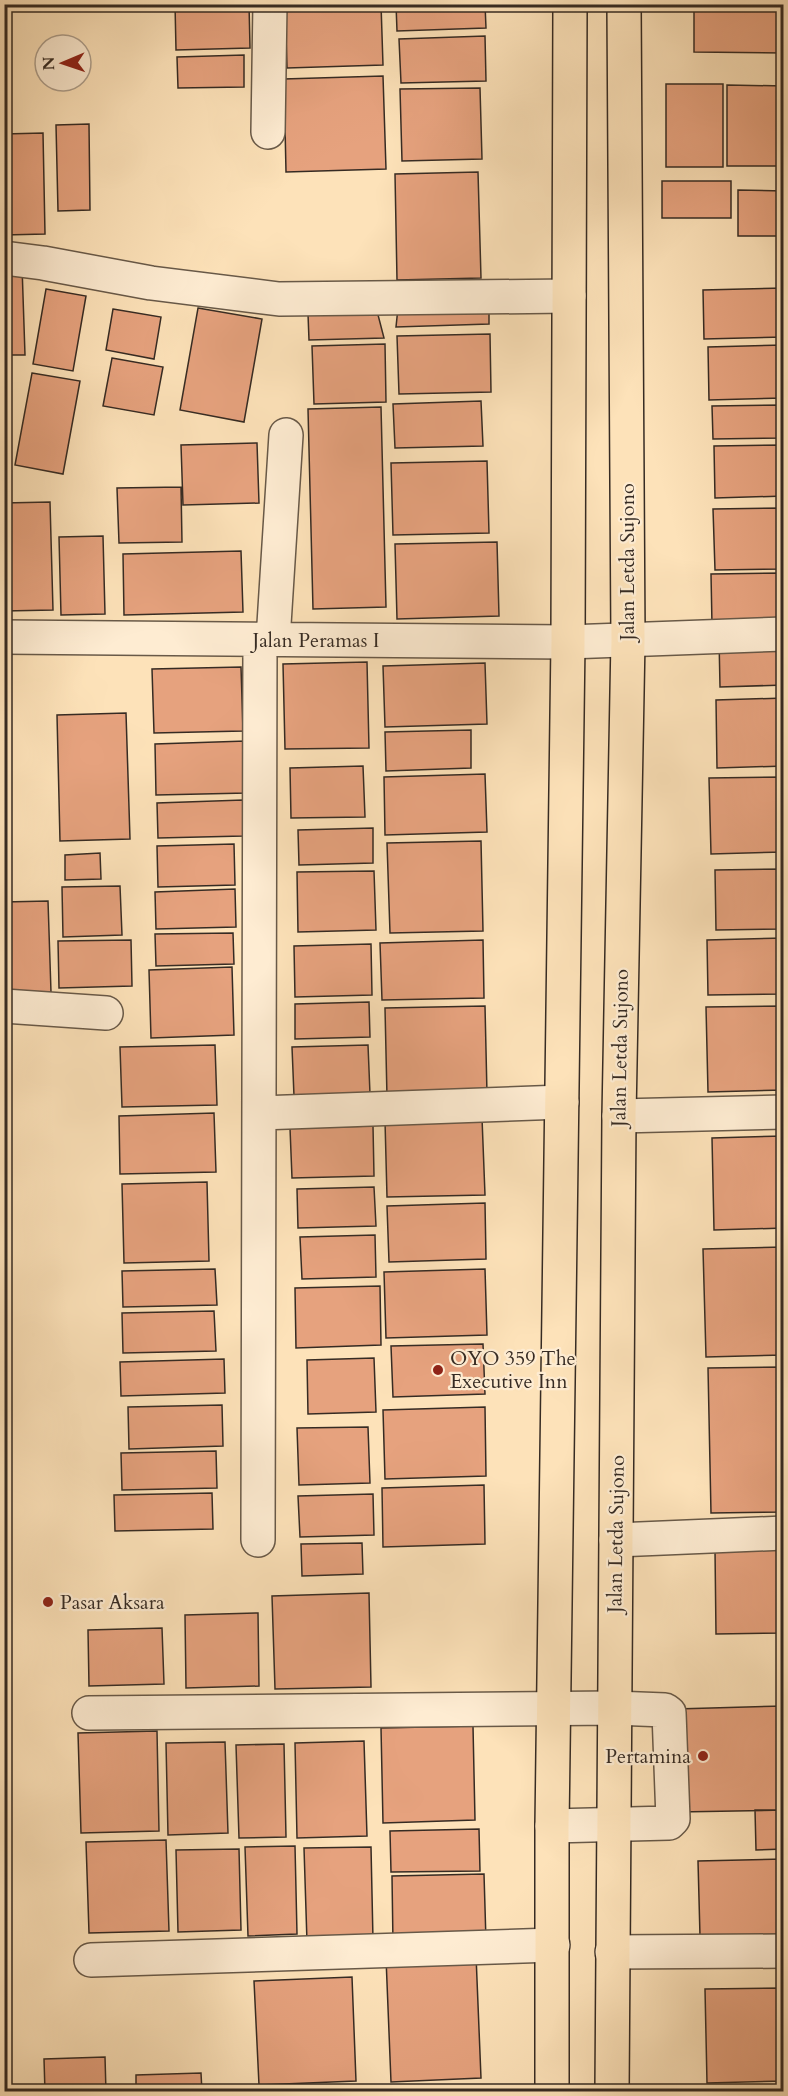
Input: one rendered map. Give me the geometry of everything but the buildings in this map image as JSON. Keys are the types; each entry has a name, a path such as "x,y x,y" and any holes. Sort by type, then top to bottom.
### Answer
{"highway":[{"path":"552,2091 552,1826 568,642 570,4"},
{"name":"Jalan Letda Sujono","path":"612,2091 619,1116 628,640 624,4"}],"street":[{"path":"268,132 270,4"},
{"path":"4,258 151,283 279,298 569,296"},
{"path":"258,1540 260,1113 267,640 286,435"},
{"name":"Jalan Peramas I","path":"4,637 568,642 783,634"},
{"path":"4,1006 106,1013"},
{"path":"260,1113 562,1102"},
{"path":"619,1116 783,1112"},
{"path":"616,1540 783,1533"},
{"path":"89,1713 614,1708 665,1710 669,1713 673,1819 669,1823 552,1826"},
{"path":"91,1960 553,1945"},
{"path":"612,1952 783,1951"}],"place":[{"name":"OYO 359 The Executive Inn","path":"438,1370"},
{"name":"Pasar Aksara","path":"48,1602"},
{"name":"Pertamina","path":"703,1756"}]}
